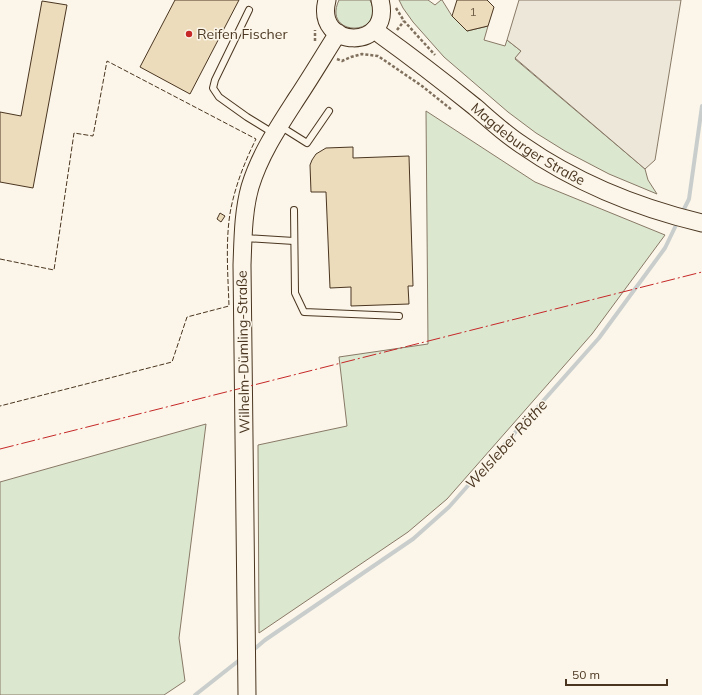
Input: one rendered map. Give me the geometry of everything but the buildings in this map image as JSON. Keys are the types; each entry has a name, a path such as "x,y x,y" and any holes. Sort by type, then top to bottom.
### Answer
{"street":[{"path":"327,0 325,7 326,17 330,26 338,34 344,37 352,38 360,38 368,35 374,29 379,23 382,16 382,8 387,2"},
{"name":"Magdeburger Straße","path":"374,29 440,79 521,145 553,165 599,189 664,213 702,223"},
{"name":"Wilhelm-Dümling-Straße","path":"247,695 242,238 246,205 250,187 257,169 277,130 338,34"}],"lane":[{"path":"249,10 215,80 213,88 219,97 247,117 307,143 329,111"},
{"path":"294,210 295,293 304,312 399,316"},
{"path":"242,238 294,241"}],"path":[{"path":"387,2 436,57"},
{"path":"315,26 315,45 318,66"},
{"path":"335,58 342,61 362,54 378,56"}],"green space":[{"path":"339,0 370,0 373,12 370,21 363,26 354,28 346,26 339,21 336,12"},
{"path":"399,0 428,0 435,5 442,0 452,16 467,31 488,26 484,40 505,46 507,40 521,51 515,59 645,169 648,180 657,194 609,174 565,151 536,133 508,112 444,57 413,22"},
{"path":"426,111 535,182 665,235 592,334 447,499 408,532 259,633 258,445 347,426 339,357 428,344"},
{"path":"206,424 179,638 185,681 164,695 0,695 0,482"}],"shaded area":[{"path":"519,0 681,0 655,160 645,169 515,58 521,51 507,40"}],"waterway":[{"name":"Welsleber Röthe","path":"682,213 689,199 702,106"},
{"name":"Welsleber Röthe","path":"251,652 265,640 413,539 449,507 599,338 665,248 678,221"},
{"name":"Welsleber Röthe","path":"195,695 242,658"}],"fence":[{"path":"0,259 54,270 74,133 93,136 107,61 256,139 235,190 229,220 227,244 229,306 187,317 172,362 0,406"}],"power":[{"path":"0,449 702,272"}],"place":[{"name":"Reifen Fischer","path":"189,34"}]}
